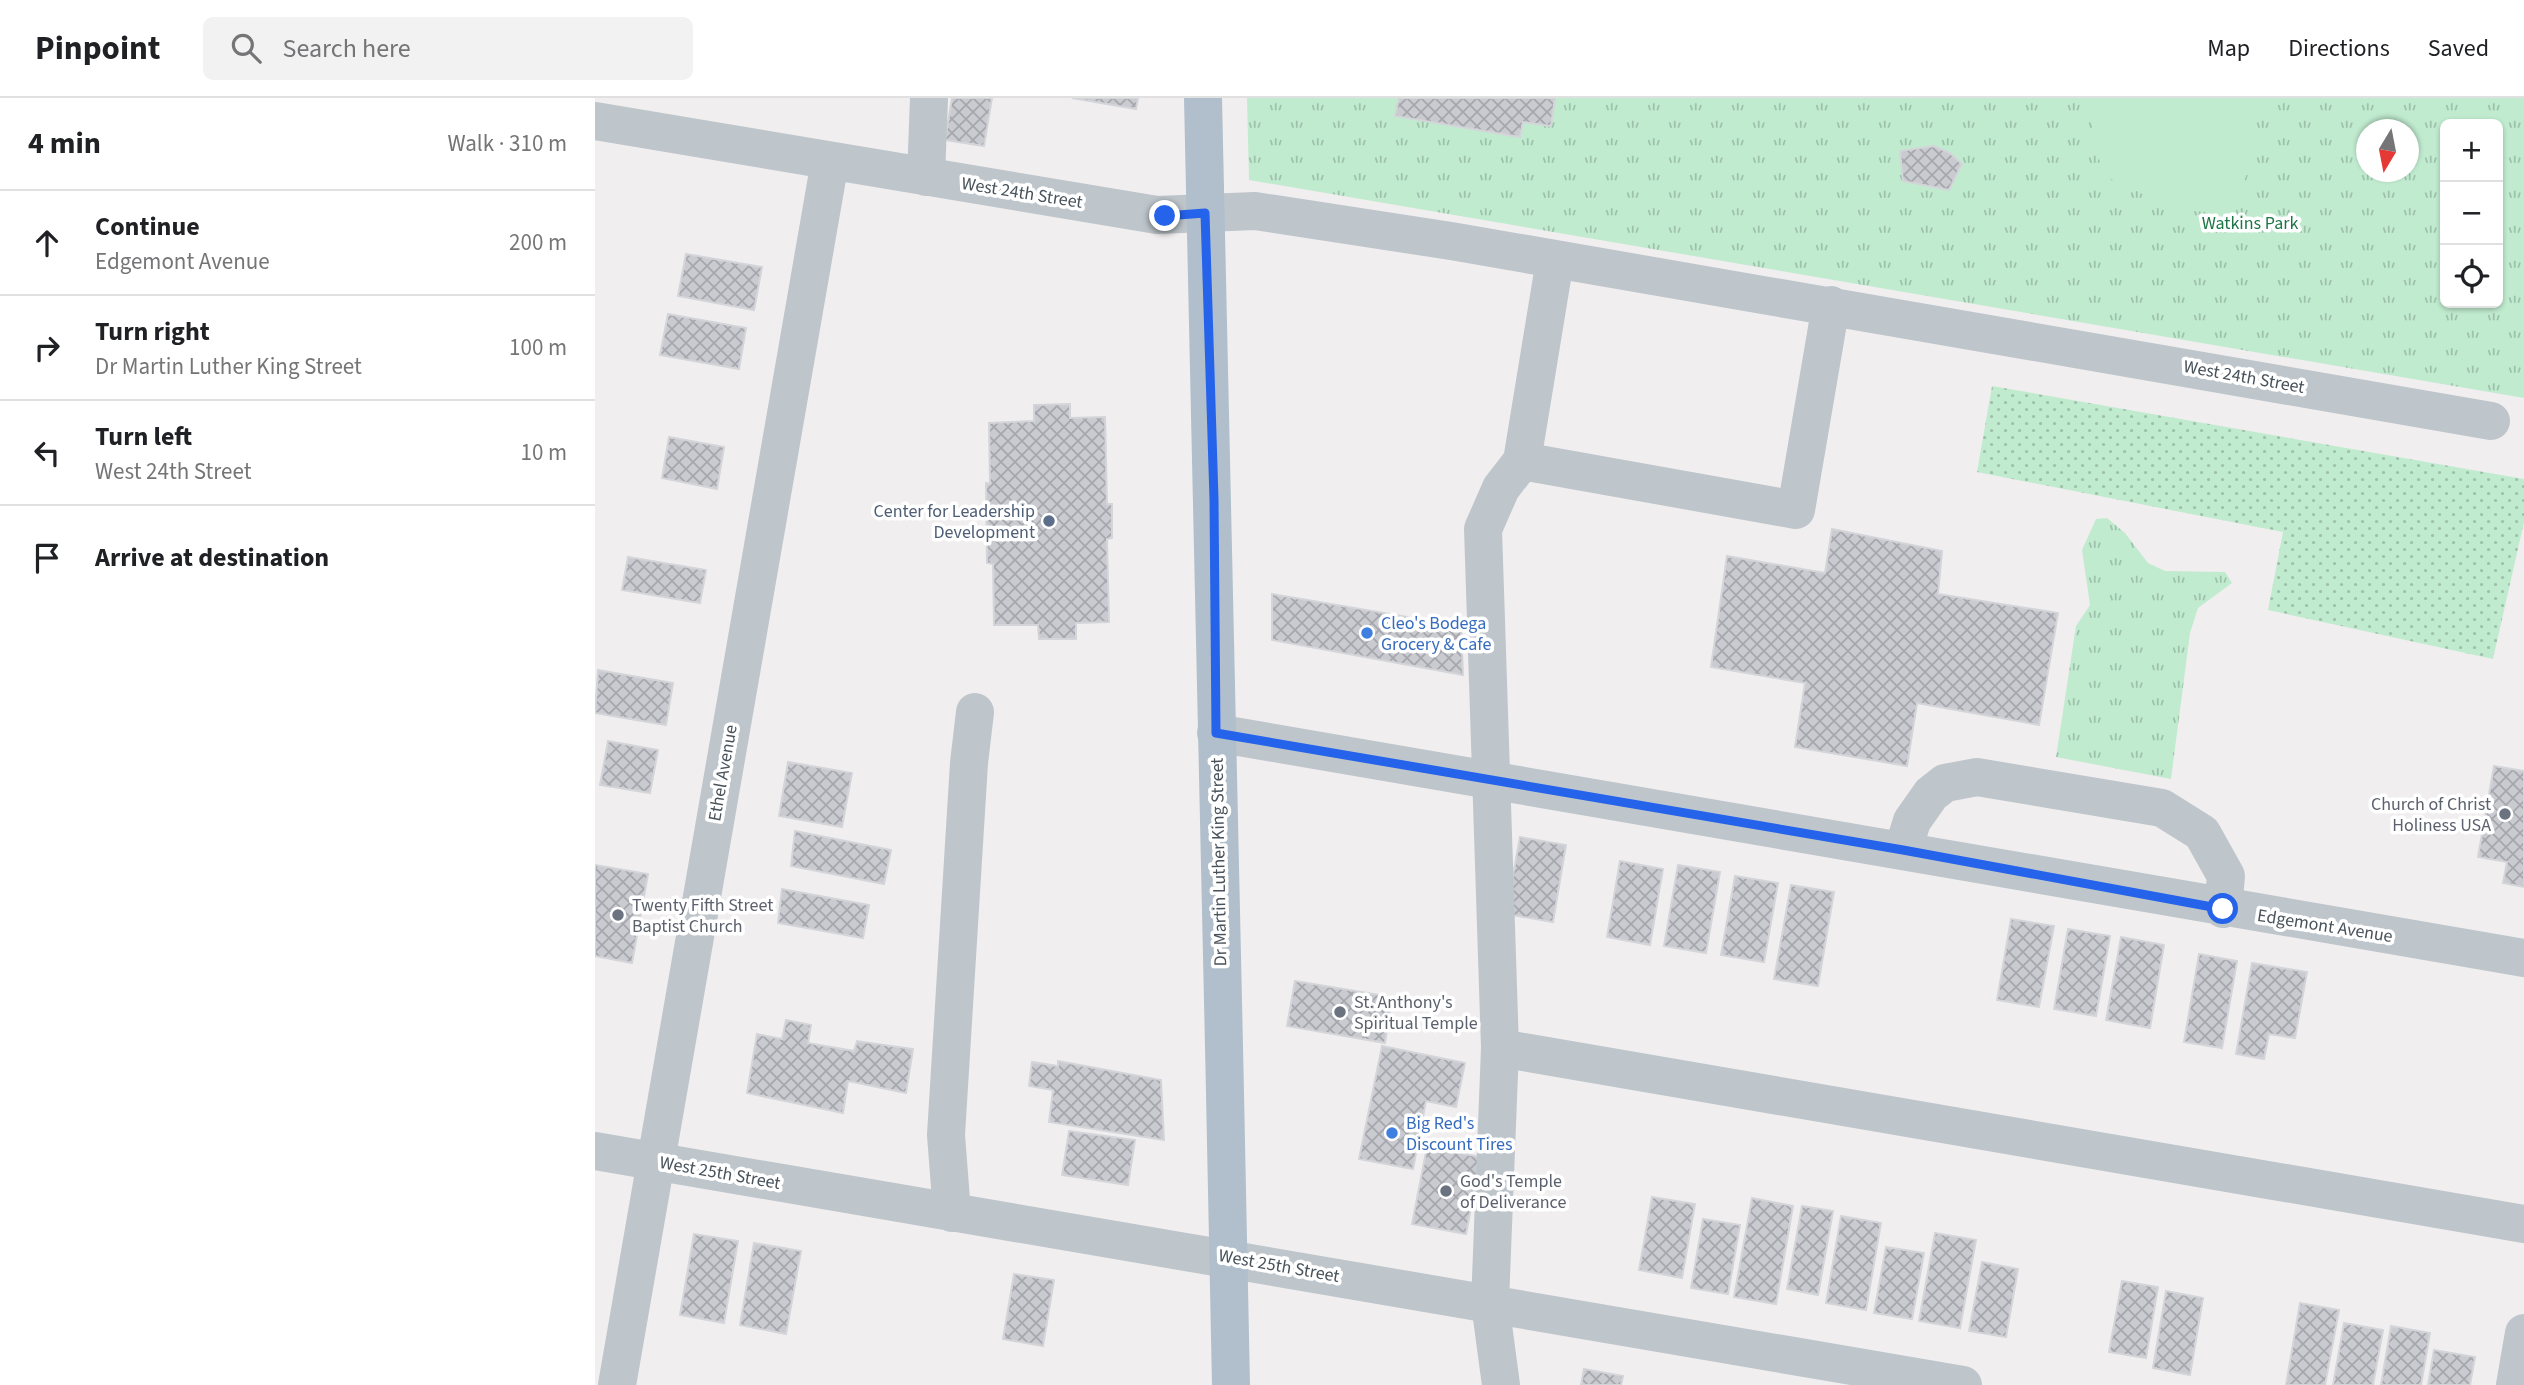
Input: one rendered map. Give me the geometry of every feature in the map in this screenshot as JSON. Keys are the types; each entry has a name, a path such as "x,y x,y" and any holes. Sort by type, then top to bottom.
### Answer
{"main road":[{"name":"Dr Martin Luther King Street","path":"1203,98 1214,499 1216,733 1231,1385"}],"street":[{"path":"926,177 929,98"},
{"name":"West 24th Street","path":"595,121 1157,215 1255,211 1451,241 2491,421"},
{"name":"Ethel Avenue","path":"617,1385 830,161"},
{"path":"1501,1385 1490,1303 1500,1048 1483,529 1501,488 1522,461 1555,260"},
{"path":"1522,461 1796,510 1831,306"},
{"path":"952,1213 946,1135 969,763 975,712"},
{"name":"Edgemont Avenue","path":"1216,733 1903,850 2223,909 2524,958"},
{"path":"1903,850 1912,821 1931,794 1945,783 1977,778 2162,808 2202,833 2226,876 2223,909"},
{"path":"1500,1048 2524,1224"},
{"name":"West 25th Street","path":"595,1151 952,1213 1228,1257 1963,1385"},
{"path":"2515,1385 2524,1333"}],"green space":[{"name":"Watkins Park","path":"1247,98 2524,98 2524,398 1249,180"},
{"path":"2093,98 2255,98 2256,128 2251,160 2247,175 2232,202 2222,213 2176,210 2111,179 2095,153 2091,112"},
{"path":"1992,386 2524,479 2524,522 2493,659 2268,610 2283,532 1977,472"},
{"path":"2107,518 2125,533 2148,563 2165,571 2225,572 2232,583 2198,608 2190,633 2171,779 2056,757 2076,626 2090,605 2082,550 2096,519"}],"building":[{"path":"952,98 992,98 984,146 945,140"},
{"path":"1072,98 1138,98 1136,109"},
{"path":"1399,98 1555,98 1551,126 1523,122 1520,137 1395,116"},
{"path":"1934,146 1950,153 1962,164 1949,190 1903,181 1900,151"},
{"path":"686,254 762,267 754,310 678,296"},
{"path":"668,314 746,328 739,369 660,355"},
{"name":"Center for Leadership Development","path":"1070,404 1070,418 1105,417 1107,504 1112,504 1112,538 1107,539 1109,622 1076,623 1076,639 1039,639 1038,625 994,625 993,564 987,563 986,483 990,484 989,423 1034,421 1034,405"},
{"path":"669,437 724,447 717,489 662,478"},
{"path":"1832,529 1942,551 1938,594 2058,613 2039,725 1917,703 1907,766 1795,747 1805,683 1711,667 1727,556 1825,573"},
{"path":"628,557 706,570 700,603 622,590"},
{"name":"Cleo's Bodega Grocery & Cafe","path":"1272,594 1461,626 1463,675 1272,640"},
{"path":"598,670 673,683 666,725 595,713"},
{"path":"608,741 658,750 650,793 600,785"},
{"path":"788,762 852,773 842,827 779,816"},
{"name":"Church of Christ Holiness USA","path":"2494,766 2524,771 2524,887 2503,883 2507,862 2478,857"},
{"path":"795,831 891,850 884,884 791,866"},
{"path":"1520,837 1566,845 1553,922 1506,914"},
{"path":"1620,861 1663,869 1650,945 1607,937"},
{"name":"Twenty Fifth Street Baptist Church","path":"595,865 648,874 632,963 595,956"},
{"path":"1678,865 1720,872 1706,953 1664,946"},
{"path":"1735,876 1778,883 1764,962 1721,955"},
{"path":"1791,885 1834,892 1818,986 1774,979"},
{"path":"782,889 869,905 863,938 778,923"},
{"path":"2011,919 2054,926 2039,1007 1997,1000"},
{"path":"2068,929 2110,936 2096,1016 2054,1009"},
{"path":"2121,937 2164,945 2150,1028 2106,1020"},
{"path":"2199,954 2237,961 2222,1048 2184,1042"},
{"path":"2252,963 2307,972 2295,1038 2269,1034 2264,1059 2236,1054"},
{"name":"St. Anthony's Spiritual Temple","path":"1295,981 1392,997 1385,1043 1287,1026"},
{"path":"786,1020 811,1025 808,1043 854,1051 857,1041 913,1049 906,1093 848,1081 843,1113 747,1093 757,1034 782,1039"},
{"name":"Big Red's Discount Tires","path":"1382,1046 1465,1063 1456,1107 1426,1101 1413,1169 1359,1159"},
{"path":"1058,1061 1161,1080 1164,1140 1049,1122 1053,1090 1029,1086 1032,1062 1058,1066"},
{"path":"1069,1131 1135,1140 1128,1185 1062,1175"},
{"name":"God's Temple of Deliverance","path":"1427,1147 1481,1157 1466,1234 1412,1224"},
{"path":"1652,1197 1695,1204 1682,1278 1639,1270"},
{"path":"1752,1198 1793,1206 1776,1304 1734,1297"},
{"path":"1802,1206 1833,1211 1818,1295 1787,1289"},
{"path":"1841,1216 1881,1223 1866,1310 1826,1303"},
{"path":"1703,1219 1740,1225 1728,1294 1691,1288"},
{"path":"1935,1233 1976,1240 1960,1328 1919,1321"},
{"path":"694,1234 738,1241 724,1323 680,1315"},
{"path":"754,1243 801,1251 786,1334 740,1325"},
{"path":"1886,1247 1924,1253 1912,1319 1874,1313"},
{"path":"1982,1262 2018,1269 2006,1337 1969,1331"},
{"path":"1014,1274 1054,1280 1043,1346 1003,1339"},
{"path":"2122,1281 2158,1287 2146,1358 2109,1352"},
{"path":"2166,1291 2203,1298 2190,1375 2153,1368"},
{"path":"2300,1303 2339,1310 2325,1385 2286,1385"},
{"path":"2344,1323 2383,1330 2373,1385 2333,1385"},
{"path":"2391,1326 2430,1333 2421,1385 2381,1385"},
{"path":"2434,1350 2475,1357 2470,1385 2428,1385"},
{"path":"1584,1369 1623,1376 1621,1385 1581,1385"}],"place":[{"name":"Center for Leadership Development","path":"1049,521"},
{"name":"Cleo's Bodega Grocery & Cafe","path":"1367,633"},
{"name":"Church of Christ Holiness USA","path":"2505,814"},
{"name":"Twenty Fifth Street Baptist Church","path":"618,915"},
{"name":"St. Anthony's Spiritual Temple","path":"1340,1012"},
{"name":"Big Red's Discount Tires","path":"1392,1133"},
{"name":"God's Temple of Deliverance","path":"1446,1191"}],"route":[{"path":"1165,216 1205,213 1214,499 1216,733 1903,850 2223,909"}]}
